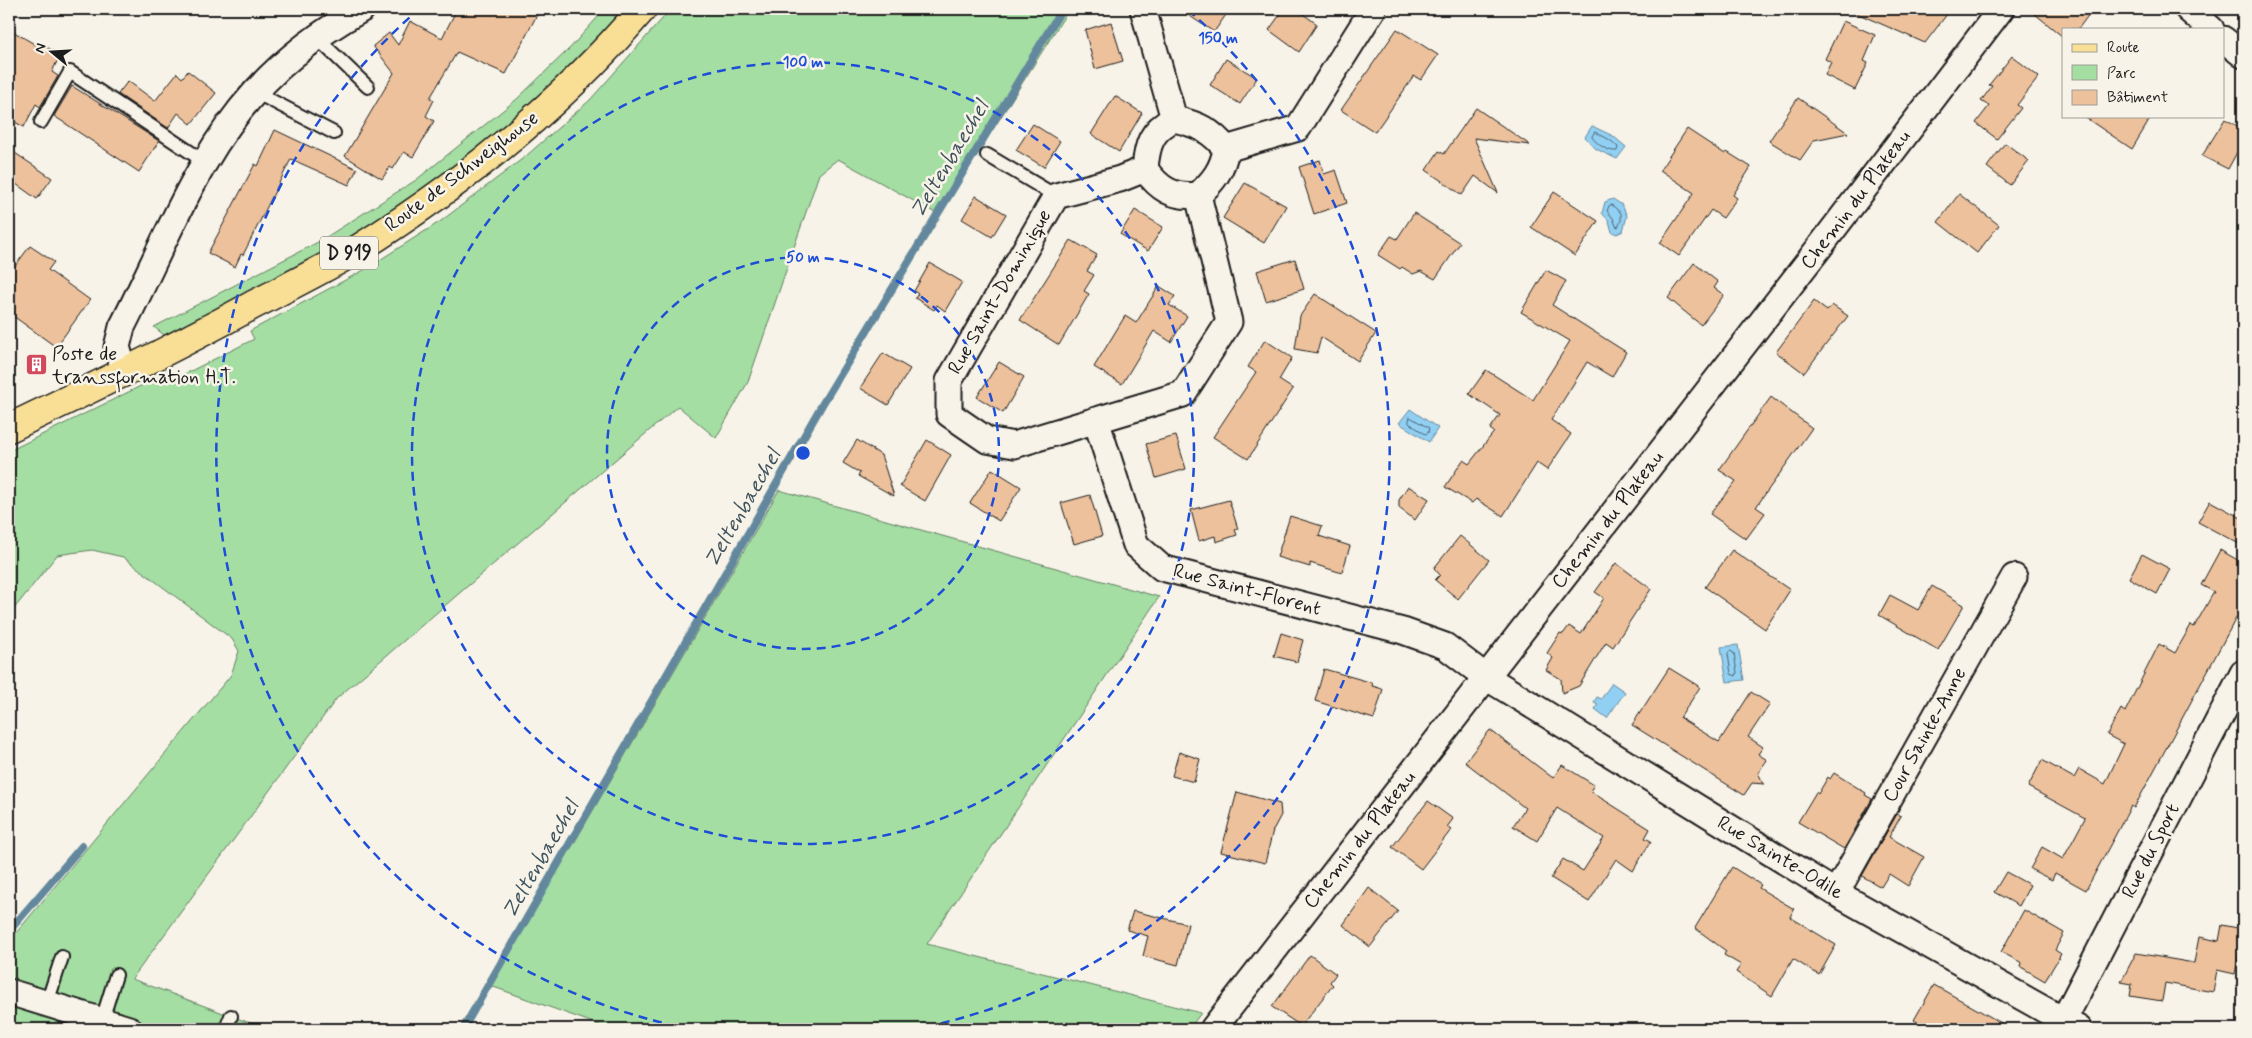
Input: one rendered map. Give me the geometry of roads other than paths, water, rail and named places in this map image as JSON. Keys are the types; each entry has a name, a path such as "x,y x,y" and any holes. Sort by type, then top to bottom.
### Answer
{"main road":[{"name":"Route de Schweighouse","path":"9,428 125,373 356,250 425,205 510,140 542,112 616,39 642,9"}],"street":[{"path":"125,373 117,347 122,327 205,162 229,125 255,92 293,55 316,37 362,9"},
{"path":"1143,9 1174,119"},
{"path":"1226,149 1298,128 1373,9"},
{"name":"Chemin du Plateau","path":"1213,1029 1822,244 2001,9"},
{"path":"2188,9 2211,28"},
{"path":"2224,39 2243,55"},
{"path":"1174,119 1192,123 1214,134 1226,149 1224,164 1209,185 1198,195 1185,196 1167,192 1154,183 1145,169 1147,148 1160,125 1174,119"},
{"name":"Rue Saint-Dominique","path":"1096,420 1014,445 987,440 949,414 949,381 1056,196 1120,179 1145,169"},
{"path":"1096,420 1183,394 1229,322 1198,195"},
{"name":"Rue Saint-Florent","path":"1096,420 1136,544 1162,568 1403,631 1445,646 1486,677"},
{"name":"Cour Sainte-Anne","path":"1836,893 2014,577"},
{"name":"Rue du Sport","path":"2067,1027 2243,673"},
{"name":"Rue Sainte-Odile","path":"1486,677 1836,893 2067,1027"},
{"path":"9,992 129,1029"}],"lane":[{"path":"316,37 368,87"},
{"path":"41,122 70,72 205,162"},
{"path":"255,92 334,133"},
{"path":"987,155 1056,196"},
{"path":"47,1003 62,957"},
{"path":"102,1020 116,974"},
{"path":"226,1029 231,1016"}],"water":[{"path":"1592,126 1613,136 1626,147 1617,159 1596,149 1585,137"},
{"path":"1613,199 1622,205 1627,216 1623,231 1617,234 1612,232 1609,221 1602,213 1605,202"},
{"path":"1410,409 1438,428 1429,442 1399,423"},
{"path":"1738,645 1744,680 1727,682 1721,647"},
{"path":"1612,683 1625,692 1607,718 1595,709 1598,704 1594,702 1597,697 1601,699"}],"waterway":[{"name":"Zeltenbaechel","path":"463,1029 823,403 1062,9"},
{"path":"9,931 82,846"}],"place":[{"name":"Poste de transsformation H.T.","path":"36,365"}]}
